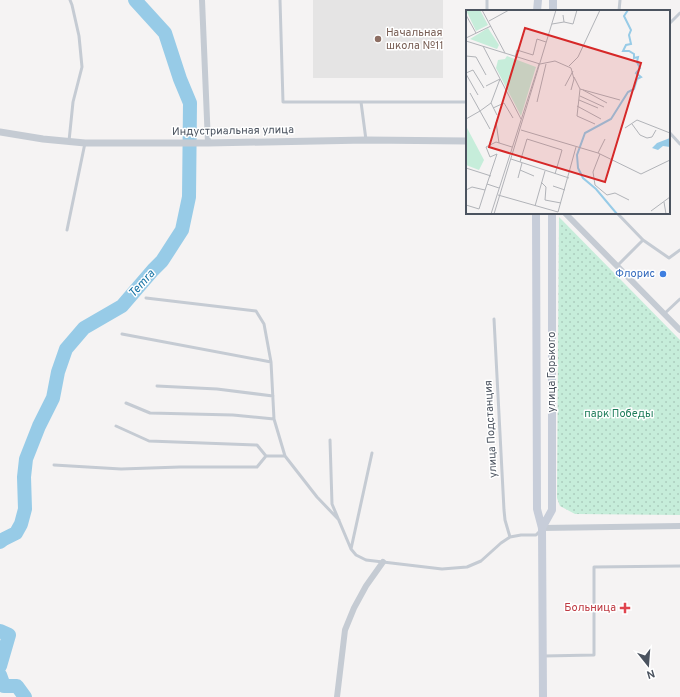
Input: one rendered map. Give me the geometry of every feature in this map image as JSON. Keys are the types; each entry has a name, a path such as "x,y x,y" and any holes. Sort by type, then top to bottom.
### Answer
{"main road":[{"path":"537,10 538,0"},
{"name":"улица Горького","path":"536,214 537,509 542,528 542,697"},
{"name":"улица Горького","path":"542,528 552,510 552,214"}],"street":[{"path":"202,0 208,143"},
{"name":"Индустриальная улица","path":"0,132 43,139 85,143 208,143 366,140 466,142"},
{"path":"566,214 680,330"},
{"path":"542,528 680,526"},
{"path":"337,697 345,630 354,608 366,586 383,562"}],"lane":[{"path":"69,141 73,102 82,67 79,36 70,0"},
{"path":"280,0 283,102 466,102"},
{"path":"619,10 620,0"},
{"path":"670,23 680,13"},
{"path":"361,102 366,140"},
{"path":"670,133 680,144"},
{"path":"67,230 85,143"},
{"path":"618,214 643,240 669,258 680,250"},
{"path":"617,266 643,240"},
{"path":"146,298 256,311 264,324 271,362 274,419 285,456 317,498 339,520"},
{"path":"664,314 680,298"},
{"name":"улица Подстанция","path":"494,319 504,510 510,537"},
{"path":"122,334 271,362"},
{"path":"157,386 217,389 272,396"},
{"path":"126,403 150,413 233,415 274,419"},
{"path":"116,426 149,441 257,445 266,456"},
{"path":"330,440 332,504 351,549 356,555 366,560 442,569 467,567 481,561 510,537 536,534 542,528"},
{"path":"351,549 372,453"},
{"path":"266,456 285,456"},
{"path":"54,465 120,469 257,467 266,456"},
{"path":"542,656 594,656 594,566 680,566"}],"shaded area":[{"name":"Начальная школа №11","path":"313,0 443,0 443,78 313,78"}],"green space":[{"name":"парк Победы","path":"559,217 680,340 680,515 575,514 560,506 557,498"}],"waterway":[{"name":"Temra","path":"0,542 16,533 21,524 25,509 24,477 26,459 39,426 53,398 58,372 66,349 84,328 122,306 162,261 182,230 189,197 190,103 180,79 165,33 135,0"},
{"name":"Temra","path":"0,631 9,635 0,666"},
{"name":"Temra","path":"0,675 4,686 17,686 25,697"}],"place":[{"name":"Начальная школа №11","path":"378,39"},
{"name":"Флорис","path":"663,274"},
{"name":"Больница","path":"625,608"}]}
